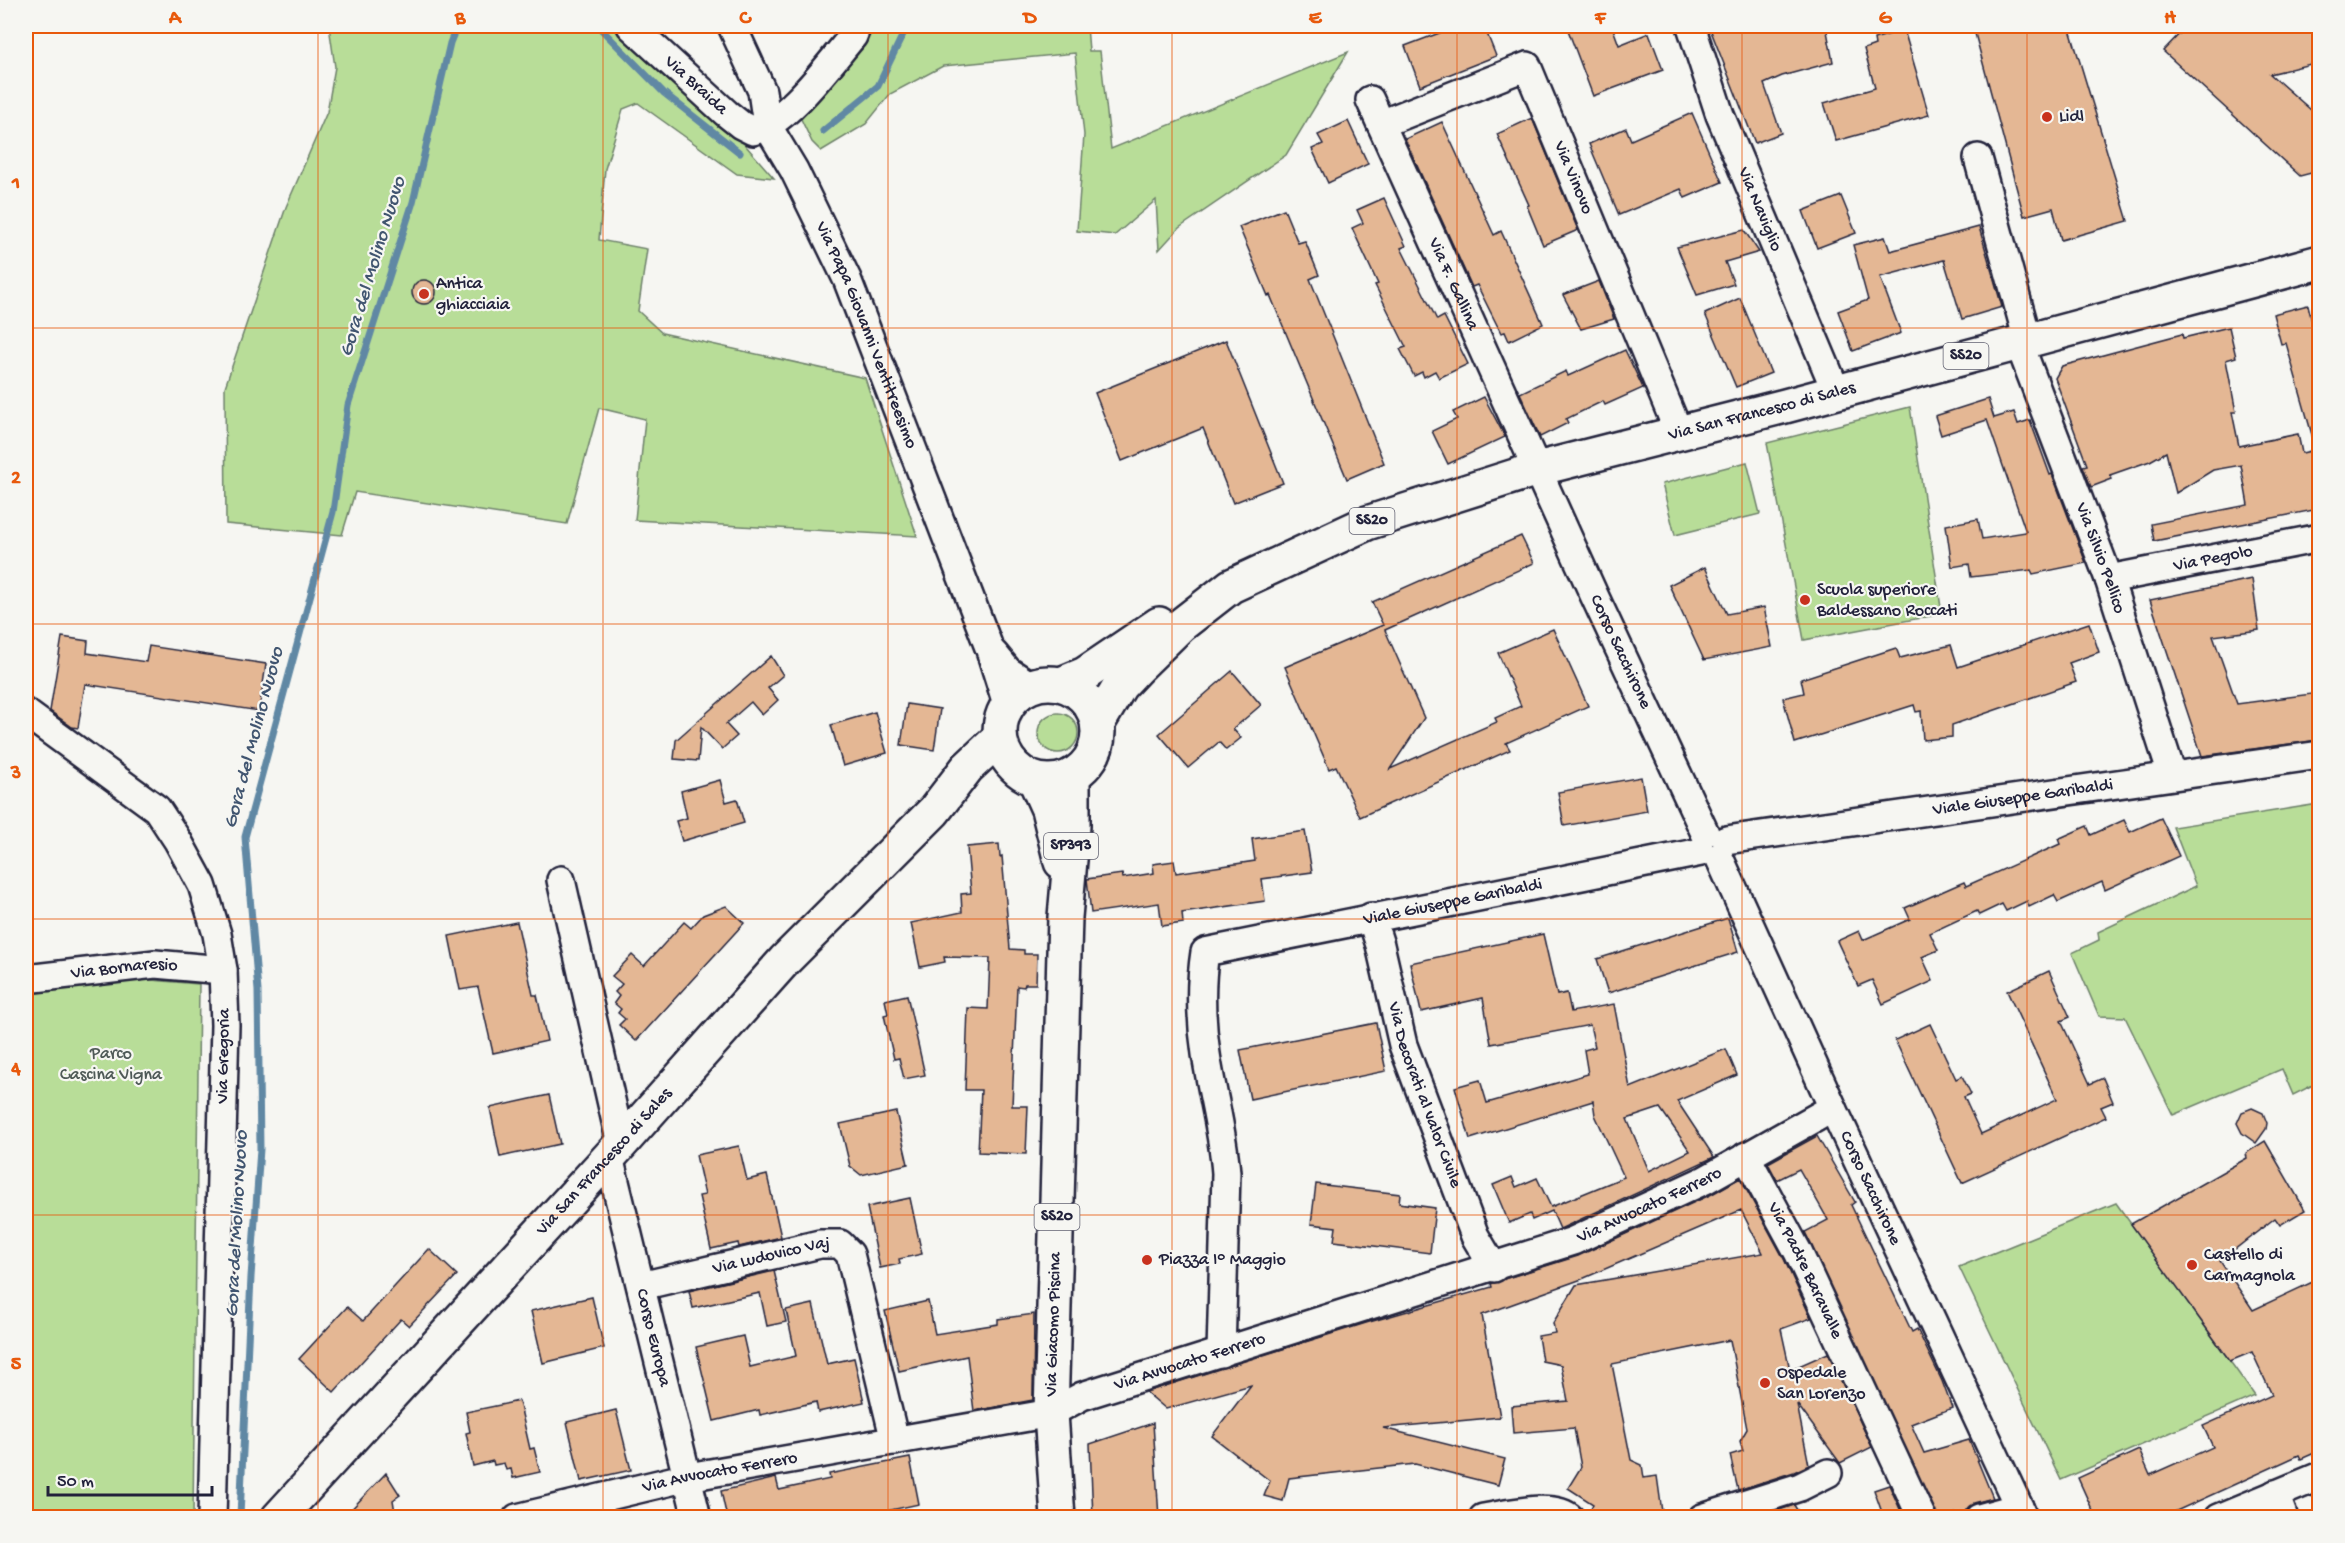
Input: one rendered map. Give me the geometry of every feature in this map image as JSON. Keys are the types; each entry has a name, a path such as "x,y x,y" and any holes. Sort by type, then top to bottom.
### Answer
{"main road":[{"name":"Via San Francesco di Sales","path":"1098,723 1120,686 1181,625 1217,595 1231,586 1367,523 1537,470 2319,262"},
{"name":"Via San Francesco di Sales","path":"1033,691 1094,668 1176,612 1217,595"},
{"path":"934,811 975,783 1025,774 1061,780 1085,766 1094,753 1098,738 1098,723 1085,698 1074,689 1033,691 999,726 999,738 1005,754 1025,774"},
{"path":"934,811 967,768 999,738"},
{"name":"Via Giacomo Piscina","path":"1025,774 1048,809 1061,863 1065,917"},
{"name":"Via Giacomo Piscina","path":"1058,1518 1051,1413 1065,917 1073,826 1073,775"},
{"name":"Via San Francesco di Sales","path":"278,1518 615,1150 785,960 934,811"}],"street":[{"name":"Via Braida","path":"631,26 741,125 753,131 767,125"},
{"name":"Via Papa Giovanni Ventitreesimo","path":"732,26 762,91 767,125 794,170 847,279 990,650 1008,670 1033,691"},
{"path":"767,125 775,122 794,104 853,36 858,26"},
{"name":"Via Naviglio","path":"1691,26 1720,115 1836,391"},
{"name":"Via Vinovo","path":"1381,124 1527,66 1679,433"},
{"name":"Via F. Gallina","path":"1370,100 1537,470"},
{"name":"Via Silvio Pellico","path":"1978,159 2024,342 2109,579 2172,775"},
{"name":"Corso Sacchirone","path":"1537,470 2022,1512"},
{"name":"Via Pegolo","path":"2109,579 2319,538"},
{"name":"Via Gregoria","path":"26,713 157,809 202,885 217,934 224,969 224,1093 212,1518"},
{"name":"Viale Giuseppe Garibaldi","path":"1221,1353 1226,1173 1224,1148 1205,1052 1201,976 1205,952 1713,845 2172,775 2319,755"},
{"name":"Corso Europa","path":"561,880 641,1286 698,1518"},
{"name":"Via Decorati al valor Civile","path":"1371,917 1380,945 1403,1045 1475,1236 1494,1268"},
{"name":"Via Bornaresio","path":"26,979 155,964 224,969"},
{"name":"Via Avvocato Ferrero","path":"518,1518 688,1477 1051,1413 1082,1396 1494,1268 1573,1241 1705,1180 1833,1108"},
{"name":"Via Padre Baravalle","path":"1746,1156 1798,1252 1922,1518"},
{"name":"Via Ludovico Vaj","path":"641,1286 820,1244 840,1244 850,1254 895,1441"},
{"path":"1702,1518 1800,1487 1828,1473"},
{"path":"2219,1518 2279,1506 2319,1476"},
{"path":"1483,1518 1545,1509 1566,1514 1570,1518"},
{"path":"1979,1518 2022,1512"}],"green space":[{"path":"329,26 398,26 401,30 434,29 436,26 613,26 638,52 739,138 774,178 737,174 638,103 623,109 605,169 599,240 647,249 638,311 662,333 865,378 917,536 635,520 645,419 599,408 567,524 355,492 342,535 226,524 225,387 286,207 327,112 335,67"},
{"path":"869,26 1087,26 1089,51 1100,51 1111,149 1348,52 1286,155 1179,228 1159,250 1156,200 1115,235 1077,231 1084,135 1075,53 943,66 890,94 866,124 821,151 812,142 801,119 858,51"},
{"path":"1910,407 1942,614 1804,640 1767,443"},
{"path":"1747,462 1760,514 1675,535 1662,484"},
{"path":"1058,713 1072,719 1078,733 1072,747 1058,753 1044,747 1038,733 1044,719"},
{"path":"2319,804 2319,1082 2293,1095 2282,1069 2173,1115 2125,1017 2099,1016 2072,953 2099,940 2098,932 2196,886 2173,827"},
{"name":"Parco Cascina Vigna","path":"115,977 199,984 193,1517 26,1517 26,989"},
{"path":"2116,1203 2255,1396 2061,1480 1959,1267"}],"building":[{"path":"1458,26 1484,26 1496,56 1420,86 1405,46"},
{"path":"1580,26 1612,26 1619,45 1649,33 1663,70 1593,96 1568,30"},
{"path":"1709,26 1826,26 1833,62 1782,76 1764,84 1781,133 1755,143"},
{"name":"Lidl","path":"1973,26 2069,26 2128,221 2061,240 2053,208 2024,216"},
{"path":"2187,26 2319,26 2319,62 2270,74 2319,117 2319,171 2300,176 2163,51"},
{"path":"1904,30 1929,115 1836,141 1824,103 1875,88 1864,49 1875,45 1874,39"},
{"path":"1692,113 1722,182 1685,198 1681,189 1619,215 1589,144 1626,128 1631,140"},
{"path":"1532,118 1578,230 1543,245 1527,206 1529,205 1497,134"},
{"path":"1348,121 1368,164 1328,183 1312,149 1323,144 1318,135"},
{"path":"1442,122 1494,235 1501,231 1543,324 1509,341 1505,332 1501,333 1477,285 1472,287 1405,139"},
{"path":"1841,196 1856,233 1817,248 1803,211"},
{"path":"1384,198 1406,246 1401,248 1437,320 1444,316 1468,364 1439,378 1435,371 1424,377 1422,372 1414,376 1400,349 1406,347 1375,285 1378,284 1352,228 1363,223 1357,210"},
{"path":"1284,209 1298,243 1305,241 1319,275 1310,279 1384,463 1347,479 1239,227"},
{"path":"1979,227 2002,307 1962,319 1944,260 1880,277 1901,333 1853,351 1838,311 1868,300 1853,245 1885,237 1890,251"},
{"path":"1744,230 1759,252 1725,262 1734,284 1697,295 1677,247"},
{"name":"Antica ghiacciaia","path":"424,280 433,283 436,292 433,301 424,304 415,301 412,292 415,283"},
{"path":"1599,281 1614,319 1581,329 1563,295"},
{"path":"1740,298 1771,373 1736,387 1705,314"},
{"path":"2308,305 2319,350 2319,442 2314,442 2286,343 2281,344 2273,314"},
{"path":"2229,327 2236,357 2226,360 2236,412 2232,412 2239,446 2298,434 2302,453 2319,449 2319,509 2154,541 2151,524 2248,505 2241,465 2213,470 2176,493 2166,452 2150,461 2110,475 2112,479 2091,487 2083,466 2087,465 2055,378 2062,366 2182,334 2183,338"},
{"path":"1226,340 1283,483 1233,503 1203,428 1122,461 1095,393"},
{"path":"1625,350 1643,388 1605,405 1603,401 1566,419 1568,423 1540,437 1520,393 1566,371 1568,376"},
{"path":"1484,397 1505,437 1448,464 1432,431 1457,419 1453,412"},
{"path":"1988,399 1994,418 2014,412 2018,424 2030,420 2086,563 2033,574 2031,570 1971,577 1969,564 1952,567 1946,525 1978,519 1982,539 2026,532 1987,420 1941,435 1935,416"},
{"path":"1521,536 1534,563 1385,630 1424,718 1390,769 1497,722 1495,718 1521,706 1498,653 1553,629 1588,706 1506,743 1510,750 1360,817 1336,766 1329,769 1285,667 1383,625 1372,602"},
{"path":"1705,567 1727,614 1764,607 1772,647 1704,660 1669,585"},
{"path":"2252,579 2259,630 2213,636 2237,704 2319,693 2319,740 2202,756 2150,600"},
{"path":"2089,623 2099,652 2069,663 2076,682 1952,725 1952,737 1923,740 1921,711 1916,712 1914,705 1795,743 1783,698 1804,693 1801,679 1896,648 1900,658 1951,645 1958,667"},
{"path":"62,637 88,641 87,653 146,662 149,646 266,664 259,711 85,684 78,728 72,727 50,711"},
{"path":"771,656 783,675 768,688 778,700 762,715 751,702 726,724 737,736 722,749 701,727 698,761 674,759 676,740"},
{"path":"1232,671 1261,705 1233,729 1241,738 1226,750 1219,742 1188,768 1159,734"},
{"path":"907,704 940,709 934,750 901,745"},
{"path":"875,712 887,753 843,766 831,725"},
{"path":"1641,777 1647,811 1564,826 1558,792"},
{"path":"720,780 726,802 737,799 744,823 682,841 676,821 687,818 681,791"},
{"path":"2161,818 2179,856 2105,890 2102,882 2058,902 2054,895 2029,907 2027,901 2006,911 2002,904 1979,915 1977,911 1930,933 1938,950 1922,957 1933,981 1883,1004 1872,980 1858,986 1837,941 1859,931 1863,940 1910,919 1905,908 1964,882 1966,886 2060,844 2058,839 2087,826 2091,835 2124,820 2130,832"},
{"path":"1305,831 1312,872 1262,879 1265,901 1182,913 1183,923 1162,926 1159,903 1091,913 1087,879 1122,874 1123,878 1154,873 1153,864 1174,861 1176,873 1255,861 1252,839"},
{"path":"999,844 1010,949 1024,950 1024,954 1037,954 1036,984 1017,986 1012,1106 1028,1106 1026,1154 978,1152 981,1090 965,1090 968,1008 988,1009 990,958 944,957 945,962 920,967 911,923 962,912 961,894 971,893 967,847"},
{"path":"726,906 744,923 636,1041 619,1025 625,1019 618,1013 621,1009 614,1003 619,996 615,992 622,984 612,976 632,955 644,966 684,922 691,928 703,915"},
{"path":"1728,918 1738,952 1608,993 1597,959"},
{"path":"517,922 533,995 537,995 547,1041 493,1053 478,987 460,990 449,936"},
{"path":"1543,934 1557,995 1567,993 1571,1012 1614,1004 1630,1088 1726,1049 1737,1075 1677,1101 1714,1157 1560,1229 1552,1211 1532,1220 1530,1214 1509,1223 1493,1185 1512,1177 1516,1187 1537,1178 1551,1207 1624,1177 1595,1115 1593,1101 1470,1139 1455,1087 1480,1080 1487,1103 1588,1074 1584,1050 1595,1047 1590,1025 1491,1044 1483,998 1421,1012 1410,963","holes":["1660,1108 1690,1151 1649,1171 1627,1119"]},
{"path":"2049,971 2070,1017 2061,1021 2090,1084 2103,1078 2113,1102 2101,1107 2106,1117 1962,1183 1895,1040 1930,1024 1956,1079 1962,1076 1971,1094 1964,1097 1981,1134 2057,1099 2007,991"},
{"path":"907,995 925,1075 904,1079 899,1058 894,1059 884,1015 888,1014 885,1000"},
{"path":"1376,1023 1386,1071 1250,1099 1240,1050"},
{"path":"549,1095 560,1144 500,1157 490,1108"},
{"path":"2252,1108 2263,1113 2267,1123 2266,1129 2256,1143 2242,1133 2237,1123 2242,1112"},
{"path":"896,1112 908,1164 861,1175 850,1166 840,1124"},
{"path":"1817,1136 1855,1202 1851,1205 1912,1332 1917,1329 1952,1408 1911,1424 1924,1453 1969,1440 1993,1498 1974,1503 1965,1512 1952,1514 1953,1518 1937,1518 1805,1232 1828,1220 1799,1169 1777,1180 1768,1163"},
{"path":"2265,1141 2305,1210 2280,1225 2275,1218 2220,1261 2253,1310 2319,1279 2319,1451 2301,1459 2299,1455 2161,1518 2096,1518 2078,1478 2139,1450 2150,1475 2213,1447 2203,1426 2272,1395 2252,1352 2230,1361 2131,1224 2247,1158 2246,1153"},
{"path":"739,1146 747,1180 767,1175 781,1237 739,1247 738,1243 711,1249 699,1196 705,1195 696,1155"},
{"path":"1740,1178 1784,1259 1811,1318 1781,1329 1790,1370 1828,1353 1872,1447 1840,1463 1797,1404 1809,1465 1738,1490 1730,1455 1743,1451 1740,1441 1747,1429 1730,1340 1612,1364 1631,1460 1642,1465 1644,1478 1657,1476 1662,1512 1649,1513 1647,1518 1586,1518 1593,1504 1568,1488 1581,1467 1574,1428 1513,1433 1511,1406 1568,1401 1561,1365 1542,1361 1538,1336 1555,1333 1553,1323 1576,1285 1763,1253 1741,1210 1582,1279 1482,1315 1500,1417 1383,1428 1505,1459 1498,1485 1415,1464 1289,1478 1283,1501 1264,1496 1270,1481 1212,1436 1251,1385 1166,1409 1146,1392 1366,1323 1492,1287 1491,1284 1504,1279 1578,1256 1712,1194"},
{"path":"1316,1184 1400,1194 1399,1203 1435,1208 1430,1253 1334,1241 1336,1227 1311,1224"},
{"path":"910,1198 922,1254 899,1259 900,1264 880,1268 867,1207"},
{"path":"429,1249 457,1275 409,1326 401,1319 334,1392 299,1359 347,1307 363,1321"},
{"path":"774,1271 786,1322 767,1326 760,1293 693,1308 689,1291"},
{"path":"592,1297 604,1348 543,1363 531,1311"},
{"path":"928,1301 935,1334 998,1324 998,1319 1034,1314 1033,1400 974,1411 967,1356 899,1371 885,1311"},
{"path":"813,1304 827,1364 854,1358 864,1402 818,1412 816,1402 760,1415 759,1410 714,1421 696,1347 743,1336 750,1367 796,1356 786,1310"},
{"path":"519,1401 530,1449 534,1448 540,1472 513,1478 511,1469 506,1470 504,1463 494,1465 493,1461 473,1466 466,1433 470,1432 466,1412"},
{"path":"616,1410 631,1470 581,1481 567,1422"},
{"path":"1153,1423 1159,1518 1093,1518 1090,1444"},
{"path":"910,1458 919,1504 854,1518 727,1518 721,1491 776,1478 779,1490 830,1479 829,1474"},
{"path":"386,1473 400,1495 393,1500 396,1518 343,1518"},
{"path":"1889,1485 1904,1518 1884,1518 1874,1490"},
{"path":"1794,1505 1802,1518 1756,1518"}],"waterway":[{"name":"Gora del Molino Nuovo","path":"240,1516 251,1277 260,1149 258,991 245,837 333,512 348,405 413,202 450,43 457,26"},
{"name":"Gora del Molino Nuovo","path":"598,26 664,93 740,153"},
{"name":"Gora del Molino Nuovo","path":"823,131 878,86 907,26"}],"place":[{"name":"Lidl","path":"2047,117"},
{"name":"Antica ghiacciaia","path":"424,294"},
{"name":"Scuola superiore Baldessano Roccati","path":"1805,600"},
{"name":"Piazza I° Maggio","path":"1147,1260"},
{"name":"Castello di Carmagnola","path":"2192,1265"},
{"name":"Ospedale San Lorenzo","path":"1765,1383"}]}
